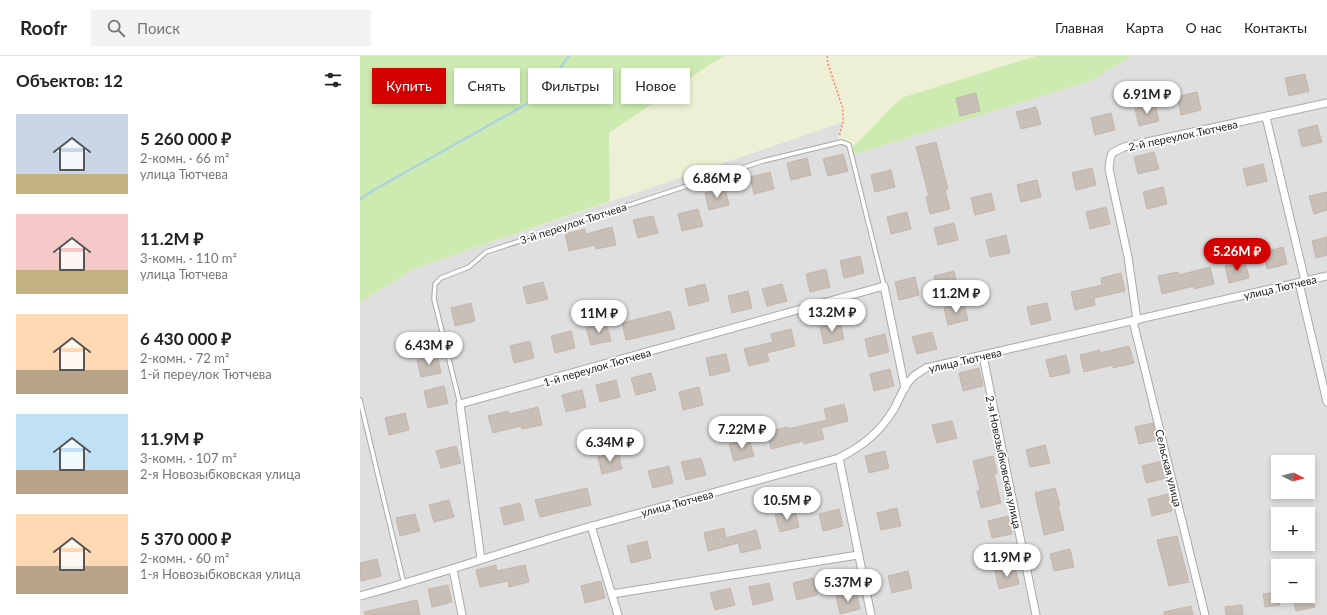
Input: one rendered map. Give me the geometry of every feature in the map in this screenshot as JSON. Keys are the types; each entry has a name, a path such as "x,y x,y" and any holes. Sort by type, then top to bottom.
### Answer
{"street":[{"name":"2-й переулок Тютчева","path":"1135,321 1128,257 1109,169 1112,153 1124,147 1327,103"},
{"path":"1266,117 1327,402"},
{"name":"улица Тютчева","path":"360,596 404,584 591,526 840,458 860,447 879,429 894,409 905,388 913,377 926,368 1327,276"},
{"path":"884,286 905,388"},
{"name":"1-й переулок Тютчева","path":"460,404 884,286"},
{"name":"Сельская улица","path":"1135,321 1205,615"},
{"name":"2-я Новозыбковская улица","path":"983,356 1036,615"},
{"path":"460,404 481,559"},
{"path":"840,458 871,615"},
{"path":"591,526 618,615"},
{"path":"612,594 858,555"},
{"path":"453,569 462,615"}],"lane":[{"path":"837,143 845,143 849,145 851,149 884,286"},
{"name":"3-й переулок Тютчева","path":"460,404 434,299 435,284 441,278 469,267 486,252 555,228 764,161 837,143"},
{"path":"360,400 404,584"}],"path":[{"path":"827,56 843,109 844,122 837,143"}],"shaded area":[{"path":"1132,56 1327,56 1327,615 360,615 360,302 416,268 843,122 852,155 1089,81"}],"green space":[{"path":"360,56 725,56 690,78 690,68 621,68 621,104 652,104 609,133 610,201 416,268 360,302"},
{"path":"725,56 1036,56 901,98 851,149 845,143 837,143 843,122 610,201 609,133 652,104 690,104 690,78"},
{"path":"1036,56 1132,56 1090,81 852,155 851,149 901,98"}],"building":[{"path":"1305,74 1309,91 1289,96 1285,78"},
{"path":"1197,92 1201,110 1181,115 1177,97"},
{"path":"976,93 980,111 960,116 956,98"},
{"path":"1155,104 1159,121 1139,126 1135,109"},
{"path":"1036,107 1041,124 1021,129 1016,112"},
{"path":"1111,113 1115,130 1095,135 1091,118"},
{"path":"1317,125 1322,142 1302,147 1298,130"},
{"path":"936,142 948,189 945,190 950,209 930,214 926,197 929,196 916,147"},
{"path":"1154,152 1159,169 1138,174 1134,157"},
{"path":"843,154 848,171 828,176 823,159"},
{"path":"807,158 811,175 791,180 787,163"},
{"path":"1263,164 1267,181 1247,186 1243,169"},
{"path":"1092,168 1096,185 1076,190 1072,173"},
{"path":"891,170 895,187 875,192 871,175"},
{"path":"770,172 774,189 754,194 750,177"},
{"path":"1037,180 1041,197 1021,202 1017,185"},
{"path":"1163,187 1167,204 1147,209 1143,192"},
{"path":"725,188 729,205 709,210 705,193"},
{"path":"1327,192 1327,210 1314,214 1309,196"},
{"path":"991,193 995,210 975,215 971,198"},
{"path":"1106,207 1110,224 1090,229 1086,212"},
{"path":"698,209 703,226 682,231 678,214"},
{"path":"907,212 911,229 891,234 887,217"},
{"path":"653,216 658,233 638,238 633,220"},
{"path":"954,223 958,240 938,245 934,228"},
{"path":"612,227 616,245 596,249 595,245 569,251 565,234 585,229 586,234"},
{"path":"1006,235 1010,253 990,257 986,240"},
{"path":"1327,237 1327,255 1316,258 1312,241"},
{"path":"1283,247 1287,264 1267,269 1263,252"},
{"path":"860,256 864,273 844,278 840,261"},
{"path":"1245,261 1249,278 1229,283 1225,266"},
{"path":"1210,267 1214,284 1194,289 1194,286 1162,294 1158,276 1178,272 1179,275"},
{"path":"826,269 830,287 810,292 806,274"},
{"path":"954,271 958,289 938,293 934,276"},
{"path":"1121,273 1125,291 1094,298 1095,305 1075,310 1071,292 1102,285 1101,278"},
{"path":"915,277 919,295 899,300 895,282"},
{"path":"543,282 548,299 527,304 523,287"},
{"path":"705,284 709,301 689,306 685,289"},
{"path":"782,284 787,301 767,306 762,289"},
{"path":"748,291 752,308 732,313 728,296"},
{"path":"471,303 475,321 455,326 451,308"},
{"path":"964,303 968,320 948,325 944,308"},
{"path":"1047,303 1051,320 1031,325 1027,307"},
{"path":"670,311 675,329 626,340 622,323"},
{"path":"840,322 844,339 824,344 820,327"},
{"path":"606,323 611,341 591,345 586,328"},
{"path":"791,329 795,346 767,353 769,361 749,366 744,349 773,342 771,334"},
{"path":"571,331 575,348 555,353 551,336"},
{"path":"932,332 937,349 917,354 912,337"},
{"path":"885,334 889,352 869,357 865,339"},
{"path":"530,341 534,358 514,363 510,346"},
{"path":"1129,346 1134,363 1113,368 1113,365 1084,372 1080,355 1100,350 1100,353"},
{"path":"726,354 730,371 710,376 706,358"},
{"path":"437,355 441,373 421,377 417,360"},
{"path":"1066,355 1070,373 1050,377 1046,360"},
{"path":"979,368 983,386 963,391 959,373"},
{"path":"890,369 894,386 874,391 870,374"},
{"path":"651,373 656,390 636,395 631,378"},
{"path":"616,380 620,397 600,402 596,385"},
{"path":"444,386 448,403 428,408 424,391"},
{"path":"699,387 703,405 683,410 679,392"},
{"path":"582,390 586,407 566,412 562,395"},
{"path":"844,404 848,421 821,428 824,439 804,444 803,441 771,449 767,432 827,420 824,409"},
{"path":"538,407 542,425 522,429 521,426 493,433 488,416 508,411 509,414"},
{"path":"405,413 409,430 389,435 385,418"},
{"path":"952,421 957,438 937,443 932,425"},
{"path":"1153,423 1157,440 1139,444 1135,427"},
{"path":"749,439 754,456 734,461 729,444"},
{"path":"1045,445 1050,463 1030,467 1026,450"},
{"path":"456,446 461,463 441,468 436,451"},
{"path":"885,451 889,468 869,473 865,456"},
{"path":"618,452 622,469 602,474 598,457"},
{"path":"993,456 997,473 994,474 1001,503 981,508 977,491 980,490 973,461"},
{"path":"701,458 706,475 686,480 681,462"},
{"path":"1162,461 1166,478 1146,483 1142,466"},
{"path":"669,466 673,483 653,488 648,471"},
{"path":"587,488 591,505 540,517 535,500"},
{"path":"1055,488 1060,505 1058,505 1064,530 1044,535 1035,493"},
{"path":"1168,494 1172,511 1152,516 1148,499"},
{"path":"449,500 454,517 434,522 429,505"},
{"path":"520,503 524,520 504,525 500,508"},
{"path":"897,508 901,526 881,530 877,513"},
{"path":"839,509 843,526 823,531 819,514"},
{"path":"795,510 799,527 780,532 775,515"},
{"path":"415,514 420,531 400,536 396,518"},
{"path":"1008,516 1012,534 992,538 988,521"},
{"path":"724,528 726,538 756,530 761,548 741,553 738,543 708,551 704,533"},
{"path":"1177,536 1189,582 1169,586 1157,540"},
{"path":"647,541 651,558 631,563 627,546"},
{"path":"1070,549 1074,567 1054,571 1050,554"},
{"path":"377,559 381,576 361,581 360,563"},
{"path":"496,565 497,571 525,565 529,582 509,587 508,581 480,587 476,570"},
{"path":"1015,566 1019,584 999,589 995,571"},
{"path":"908,571 912,588 892,593 888,576"},
{"path":"813,578 817,595 797,600 793,583"},
{"path":"601,581 605,598 585,603 581,586"},
{"path":"769,583 773,600 753,605 749,587"},
{"path":"448,585 452,602 432,607 428,589"},
{"path":"730,588 735,605 715,610 710,593"},
{"path":"856,592 860,609 840,614 836,596"},
{"path":"1271,593 1271,603 1280,603 1280,605 1265,607 1263,594"},
{"path":"417,600 420,615 365,615 364,612"},
{"path":"1294,603 1314,603 1315,607 1296,611"},
{"path":"1242,605 1243,615 1226,615 1225,607"},
{"path":"1191,606 1193,615 1164,615 1164,612"}],"waterway":[{"path":"360,199 539,97 569,56"}]}
